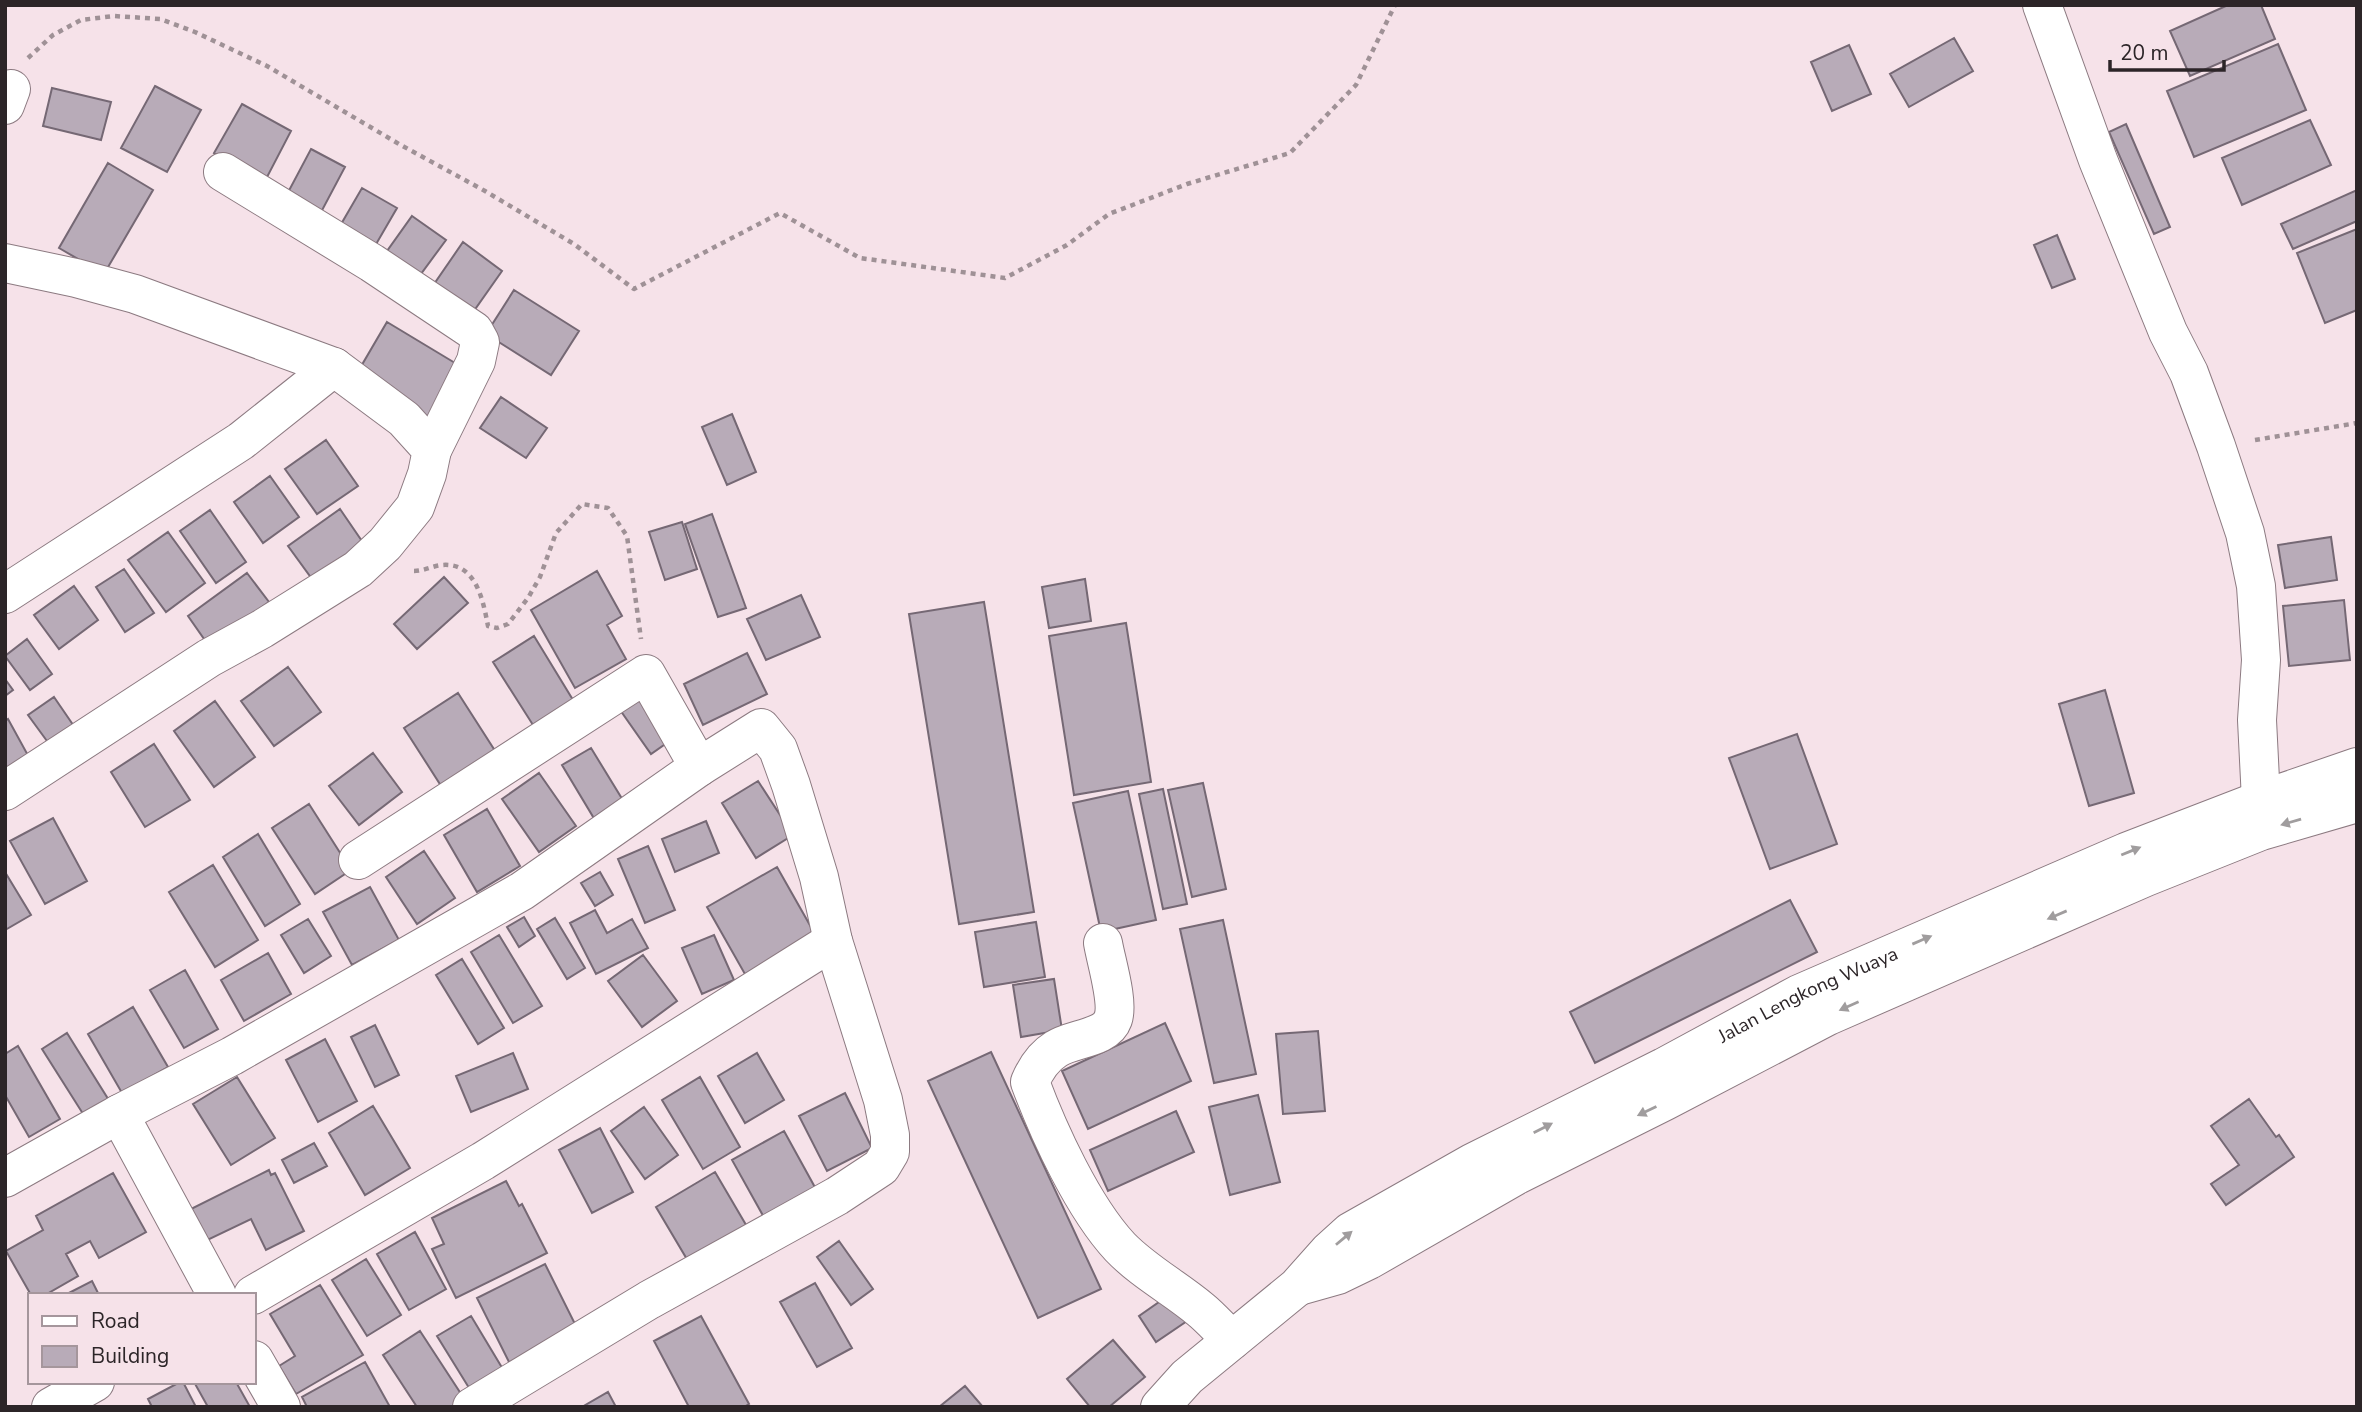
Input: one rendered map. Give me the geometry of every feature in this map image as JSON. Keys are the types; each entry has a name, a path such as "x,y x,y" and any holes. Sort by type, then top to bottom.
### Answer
{"street":[{"path":"2042,5 2098,160 2168,332 2189,373 2245,533 2256,586 2261,660 2257,720 2261,800"},
{"path":"5,791 209,658 262,629 358,569 385,544 415,507 432,450 476,361 480,342 474,331 350,249 223,172"},
{"path":"5,263 135,294 334,368 404,419 432,450"},
{"path":"5,594 241,441 334,368"},
{"path":"358,860 646,674 699,766"},
{"path":"5,1178 119,1114 232,1056 522,891 699,766 761,727 778,749 819,877 833,941 883,1100 890,1135 890,1152 881,1167 837,1196 649,1300 472,1407"},
{"name":"Jalan Lengkong Wuaya","path":"1160,1407 1187,1377 1297,1287 1350,1232 1472,1163 1664,1067 1799,994 2126,852 2261,800 2357,767"},
{"name":"Jalan Lengkong Wuaya","path":"1297,1287 1338,1275 1369,1260 1517,1175 1828,1016 2146,877 2262,831 2357,803"},
{"path":"256,1293 483,1161 705,1024 833,941"},
{"path":"1103,943 1114,1004 1113,1019 1104,1031 1058,1048 1038,1064 1030,1082 1044,1120 1086,1199 1120,1246 1155,1277 1200,1309 1232,1340"},
{"path":"119,1114 216,1293"},
{"path":"256,1363 281,1407"},
{"path":"51,1407 91,1384"}],"path":[{"path":"8,97 24,62 53,35 81,20 114,16 160,19 195,32 267,66 573,244 635,289 780,213 860,258 1006,278 1067,245 1109,214 1187,184 1290,153 1356,85 1395,5"},
{"path":"2216,446 2357,423"},
{"path":"358,569 389,573 452,565 470,575 482,597 488,626 497,628 509,624 528,598 548,558 556,533 582,504 608,508 626,536 646,674"}],"building":[{"path":"2228,5 2261,5 2275,39 2190,76 2170,31"},
{"path":"1954,38 1973,71 1909,107 1890,74"},
{"path":"2278,44 2306,110 2194,157 2167,91"},
{"path":"1849,45 1871,94 1832,111 1811,62"},
{"path":"155,86 201,110 167,172 121,148"},
{"path":"52,88 111,102 101,140 43,126"},
{"path":"242,104 291,131 265,181 214,153"},
{"path":"2310,120 2331,165 2242,205 2222,158"},
{"path":"2126,124 2170,227 2154,234 2109,132"},
{"path":"311,149 345,167 319,216 285,198"},
{"path":"108,163 153,190 104,274 59,248"},
{"path":"362,188 397,208 375,246 340,226"},
{"path":"2357,190 2357,221 2293,249 2281,224"},
{"path":"412,216 446,240 415,282 382,258"},
{"path":"2357,229 2357,310 2325,323 2297,253"},
{"path":"2057,235 2075,279 2052,288 2034,245"},
{"path":"463,242 502,271 471,315 432,287"},
{"path":"514,290 579,331 551,375 486,334"},
{"path":"387,322 465,369 433,422 356,375"},
{"path":"501,397 547,428 526,458 480,428"},
{"path":"732,414 756,472 727,485 702,427"},
{"path":"326,440 358,486 317,514 285,469"},
{"path":"270,476 299,517 263,543 234,502"},
{"path":"340,509 366,547 315,583 288,546"},
{"path":"210,510 246,562 216,583 180,531"},
{"path":"712,514 746,608 718,617 685,524"},
{"path":"682,522 697,569 665,580 649,532"},
{"path":"168,532 205,583 166,612 128,560"},
{"path":"2331,537 2337,580 2285,588 2278,545"},
{"path":"124,569 154,613 125,632 96,587"},
{"path":"597,571 622,616 607,625 626,659 575,688 531,610"},
{"path":"247,573 269,602 209,646 188,616"},
{"path":"444,577 468,603 417,649 394,624"},
{"path":"1085,579 1091,621 1049,628 1042,587"},
{"path":"74,586 98,620 59,649 34,615"},
{"path":"801,595 820,637 766,660 747,619"},
{"path":"2344,600 2350,660 2289,666 2283,606"},
{"path":"984,602 1034,912 959,924 909,614"},
{"path":"1126,623 1151,782 1074,795 1049,636"},
{"path":"534,636 573,700 533,725 493,662"},
{"path":"27,639 52,674 30,690 5,656"},
{"path":"747,653 767,694 703,725 684,684"},
{"path":"288,667 321,712 274,746 241,701"},
{"path":"5,679 13,690 5,696"},
{"path":"2105,690 2134,793 2089,806 2059,704"},
{"path":"458,693 499,757 445,792 404,728"},
{"path":"638,693 671,740 651,754 618,707"},
{"path":"54,697 80,735 55,752 28,715"},
{"path":"215,701 255,757 214,787 174,731"},
{"path":"8,719 30,759 5,773 5,721"},
{"path":"1797,734 1837,844 1770,869 1729,758"},
{"path":"154,744 190,800 145,827 111,772"},
{"path":"591,748 624,802 595,820 562,765"},
{"path":"373,753 402,792 359,825 329,786"},
{"path":"539,773 576,826 539,852 502,799"},
{"path":"758,781 793,835 756,858 722,803"},
{"path":"1203,783 1226,889 1192,897 1168,790"},
{"path":"1163,789 1187,904 1163,909 1139,794"},
{"path":"1128,791 1156,920 1101,932 1073,803"},
{"path":"309,804 351,870 315,894 272,828"},
{"path":"487,809 520,866 477,892 444,835"},
{"path":"53,818 87,881 45,904 10,841"},
{"path":"706,821 719,853 675,872 662,839"},
{"path":"258,834 300,904 265,926 223,857"},
{"path":"648,846 675,910 645,923 618,859"},
{"path":"424,851 455,898 417,924 386,877"},
{"path":"213,865 258,940 215,967 169,892"},
{"path":"777,867 820,943 750,983 707,907"},
{"path":"5,872 31,915 5,930"},
{"path":"600,872 613,895 595,906 581,883"},
{"path":"370,887 399,940 352,965 323,912"},
{"path":"1790,900 1817,952 1595,1063 1570,1012"},
{"path":"595,910 607,933 632,919 648,948 596,974 570,923"},
{"path":"524,917 535,936 519,947 507,927"},
{"path":"555,918 585,968 567,979 537,929"},
{"path":"308,919 331,956 304,973 281,935"},
{"path":"1223,920 1256,1074 1214,1083 1180,929"},
{"path":"1036,922 1045,977 984,987 975,932"},
{"path":"499,935 542,1006 513,1023 471,952"},
{"path":"714,935 734,980 702,994 682,948"},
{"path":"268,953 291,994 244,1021 221,980"},
{"path":"643,955 677,1001 642,1027 608,981"},
{"path":"462,959 504,1028 478,1044 436,975"},
{"path":"185,970 218,1029 184,1048 150,990"},
{"path":"1054,979 1062,1030 1021,1037 1013,985"},
{"path":"133,1007 168,1067 122,1093 88,1034"},
{"path":"1165,1023 1191,1081 1088,1129 1062,1071"},
{"path":"375,1025 399,1075 375,1087 351,1037"},
{"path":"1318,1031 1325,1111 1283,1114 1276,1034"},
{"path":"67,1033 110,1102 85,1117 42,1049"},
{"path":"325,1039 357,1101 318,1122 286,1060"},
{"path":"18,1046 60,1119 29,1137 5,1095 5,1054"},
{"path":"991,1052 1101,1289 1038,1318 928,1081"},
{"path":"513,1053 528,1089 471,1112 456,1076"},
{"path":"757,1053 784,1100 745,1123 718,1076"},
{"path":"237,1077 275,1138 231,1165 193,1104"},
{"path":"700,1077 740,1147 703,1169 662,1100"},
{"path":"845,1093 872,1148 827,1171 799,1116"},
{"path":"1258,1095 1280,1182 1230,1195 1209,1107"},
{"path":"2249,1099 2294,1157 2226,1205 2211,1184 2239,1165 2211,1126"},
{"path":"373,1106 410,1168 365,1195 329,1133"},
{"path":"644,1107 678,1155 645,1179 611,1131"},
{"path":"1176,1111 1194,1152 1108,1191 1090,1150"},
{"path":"600,1128 633,1192 592,1213 559,1150"},
{"path":"784,1131 817,1191 766,1221 732,1160"},
{"path":"314,1143 327,1166 294,1183 282,1160"},
{"path":"269,1170 271,1175 275,1173 304,1231 266,1250 251,1219 197,1245 181,1214"},
{"path":"715,1172 749,1230 691,1266 656,1207"},
{"path":"113,1173 146,1232 99,1258 90,1241 66,1254 78,1276 48,1293 30,1293 6,1251 43,1230 36,1216"},
{"path":"506,1181 519,1206 522,1204 547,1253 456,1298 432,1249 444,1244 432,1218"},
{"path":"415,1232 446,1289 409,1310 377,1254"},
{"path":"839,1241 873,1289 851,1305 817,1257"},
{"path":"366,1259 401,1315 367,1336 332,1280"},
{"path":"545,1264 580,1334 512,1368 477,1298"},
{"path":"92,1281 98,1293 69,1293"},
{"path":"815,1283 852,1348 817,1367 780,1302"},
{"path":"320,1285 363,1355 296,1394 279,1366 295,1356 270,1314"},
{"path":"1172,1293 1190,1319 1156,1342 1139,1316"},
{"path":"471,1316 507,1376 474,1396 437,1336"},
{"path":"701,1316 749,1404 744,1407 689,1407 654,1341"},
{"path":"420,1331 465,1400 454,1407 417,1407 383,1355"},
{"path":"1113,1340 1145,1377 1109,1407 1090,1407 1067,1379"},
{"path":"365,1362 390,1407 307,1407 302,1397"},
{"path":"176,1384 184,1384 196,1407 152,1407 148,1399"},
{"path":"195,1384 237,1384 250,1407 208,1407"},
{"path":"965,1386 983,1407 939,1407"},
{"path":"608,1392 616,1407 582,1407"}]}
